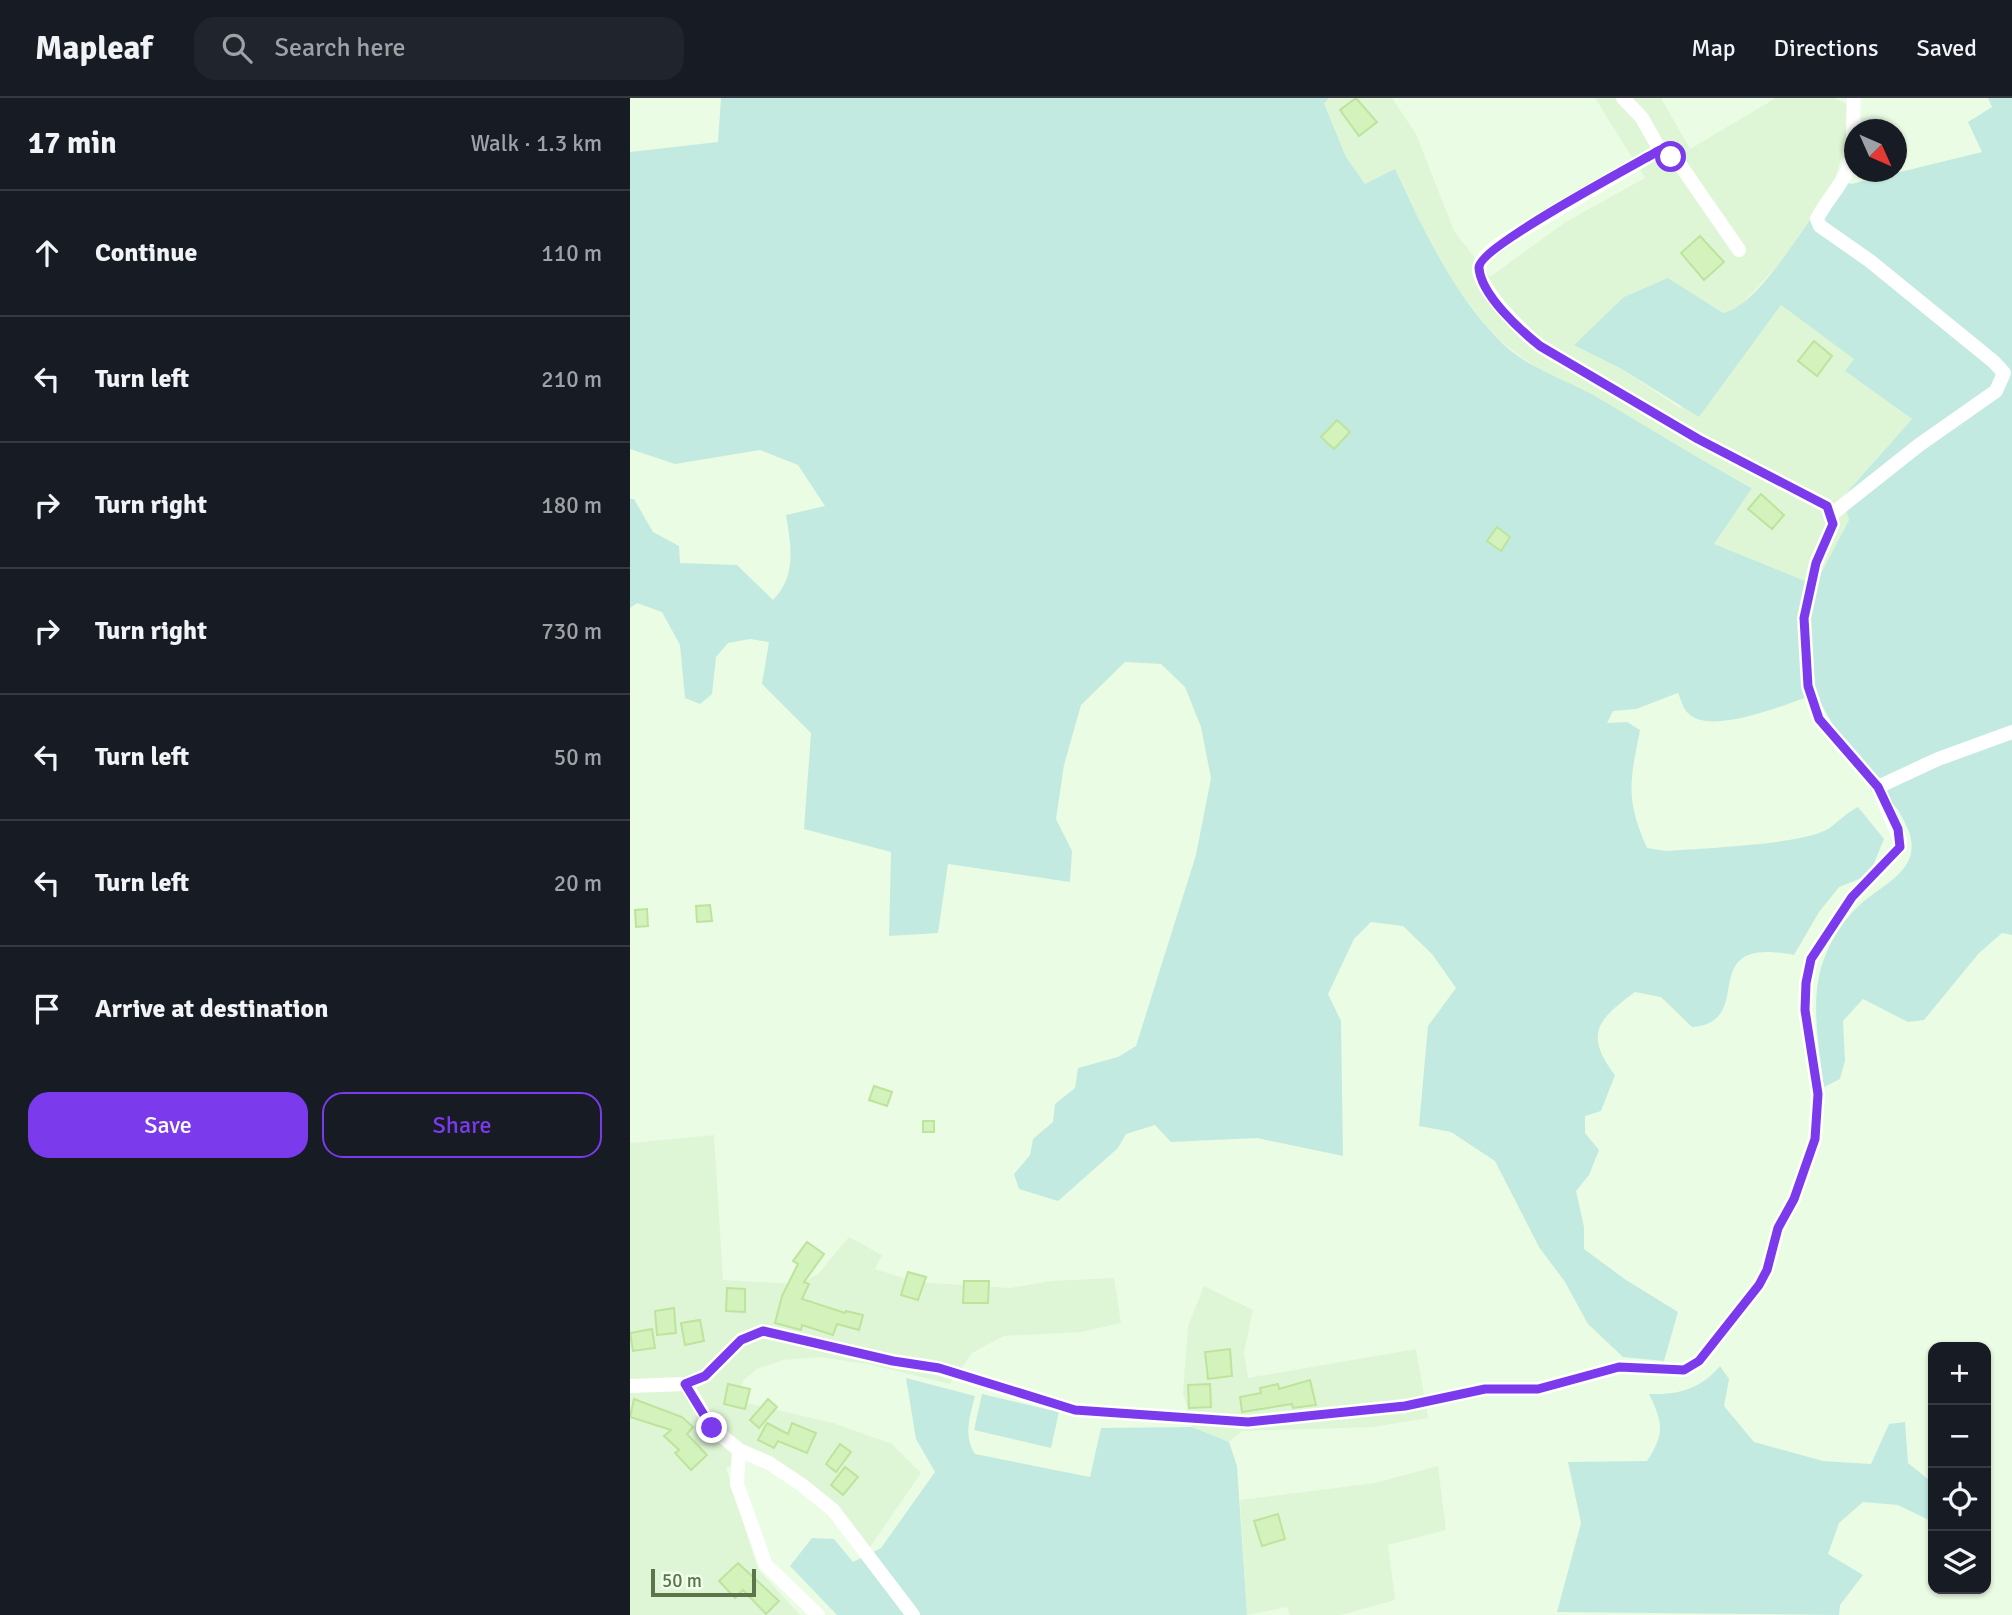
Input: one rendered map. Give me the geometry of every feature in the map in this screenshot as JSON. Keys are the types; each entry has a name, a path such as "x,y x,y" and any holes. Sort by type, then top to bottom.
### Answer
{"street":[{"path":"1623,98 1642,118 1660,150 1681,166 1739,250"},
{"path":"1832,514 1996,391 2004,373 1880,269 1820,226 1816,219 1824,202 1839,187 1853,153 1850,133 1854,98"},
{"path":"630,1386 685,1384 705,1376 741,1340 763,1331 893,1361 939,1368 1075,1410 1248,1422 1405,1406 1485,1389 1538,1389 1619,1367 1684,1370 1699,1361 1759,1285 1767,1270 1778,1228 1794,1199 1811,1152 1818,1115 1818,1094 1805,1010 1806,983 1811,959 1852,897 1900,847 1898,829 1878,787 1819,719 1808,686 1804,618 1816,563 1833,524 1832,514 1827,506 1698,439 1540,346 1522,331 1492,297 1479,269 1480,262 1499,244 1660,150"},
{"path":"1878,787 1938,759 2012,732"},
{"path":"685,1384 712,1428 739,1450 769,1463 833,1510 913,1615"},
{"path":"739,1450 737,1484 766,1565 818,1615"}],"shaded area":[{"path":"721,98 1329,98 1324,103 1346,157 1365,184 1395,169 1427,236 1451,278 1496,337 1532,365 1600,399 1752,488 1714,544 1815,585 1849,520 1842,498 1912,419 1845,371 1854,359 1781,305 1699,417 1620,368 1574,345 1624,297 1668,278 1723,313 1737,307 1753,294 1785,256 1835,179 1851,184 1907,182 1907,170 1982,152 1968,122 1992,107 1988,98 2012,98 2012,935 2002,933 1979,953 1924,1020 1908,1022 1863,999 1843,1021 1845,1061 1840,1079 1824,1087 1816,1023 1819,974 1831,944 1845,921 1863,902 1894,878 1908,861 1912,850 1911,838 1899,811 1888,800 1872,792 1816,694 1750,716 1713,721 1699,719 1688,713 1678,693 1636,709 1613,711 1607,723 1627,722 1640,730 1632,777 1632,802 1647,848 1666,851 1796,839 1828,829 1858,807 1884,839 1869,875 1839,887 1819,912 1794,955 1763,952 1744,957 1734,968 1722,1011 1712,1022 1692,1027 1661,997 1635,992 1611,1011 1599,1029 1600,1049 1615,1075 1601,1111 1585,1116 1585,1133 1599,1150 1589,1175 1576,1191 1584,1227 1584,1249 1626,1280 1678,1312 1664,1361 1623,1357 1588,1324 1565,1282 1539,1247 1495,1161 1451,1132 1419,1126 1428,1026 1456,988 1432,954 1403,926 1371,922 1354,939 1328,994 1341,1021 1343,1156 1257,1138 1171,1142 1155,1125 1126,1134 1118,1148 1058,1201 1019,1189 1014,1174 1030,1155 1033,1139 1053,1122 1055,1104 1075,1088 1078,1068 1118,1057 1136,1046 1196,855 1211,778 1201,727 1185,687 1161,664 1125,662 1081,705 1064,765 1056,819 1072,851 1070,882 948,864 938,933 889,936 891,852 804,829 811,733 762,684 769,642 750,639 728,643 716,657 712,694 700,704 685,698 680,645 662,612 637,603 630,608 630,499 634,499 653,532 679,546 680,563 737,565 773,600 786,581 789,570 790,549 786,515 825,506 798,465 760,450 675,464 630,449 630,152 718,142"},
{"path":"1329,98 1392,98 1416,134 1454,231 1490,277 1564,223 1645,178 1595,98 1661,98 1690,149 1776,98 1834,98 1856,108 1853,119 1844,119 1844,149 1835,179 1782,261 1735,311 1723,313 1668,278 1620,368 1680,408 1781,305 1855,359 1846,372 1912,419 1842,498 1849,520 1815,586 1714,544 1752,487 1685,452 1598,398 1537,368 1497,339 1445,273 1395,170 1365,184 1346,157 1324,102"},
{"path":"714,1135 723,1280 800,1284 818,1274 849,1237 882,1255 875,1269 916,1282 1010,1288 1051,1281 1114,1278 1121,1323 1081,1332 1004,1336 972,1353 950,1384 872,1365 820,1357 783,1360 757,1369 744,1380 735,1400 833,1423 892,1444 921,1473 868,1550 815,1502 781,1478 743,1457 726,1468 758,1569 800,1615 630,1615 630,1143"},
{"path":"1204,1286 1253,1310 1244,1352 1248,1378 1416,1349 1428,1418 1373,1427 1242,1431 1229,1442 1192,1427 1183,1393 1188,1326"},
{"path":"1720,1366 1729,1379 1724,1406 1754,1442 1823,1461 1871,1464 1889,1424 1905,1422 1908,1463 1928,1479 1928,1520 1898,1505 1863,1502 1839,1523 1828,1554 1863,1575 1840,1605 1839,1615 1557,1612 1581,1523 1568,1462 1647,1461 1657,1443 1660,1428 1649,1394 1679,1392 1697,1385"},
{"path":"906,1378 975,1396 968,1433 975,1454 1090,1477 1101,1428 1192,1427 1229,1442 1237,1466 1247,1615 837,1615 790,1566 812,1538 834,1539 853,1562 881,1548 935,1472 916,1439"},
{"path":"982,1394 1059,1412 1051,1448 974,1430"},
{"path":"1438,1466 1446,1530 1388,1545 1395,1600 1341,1615 1290,1615 1287,1607 1247,1615 1240,1500 1375,1483"}],"building":[{"path":"1356,98 1377,122 1359,136 1340,110"},
{"path":"1700,236 1724,262 1704,280 1681,253"},
{"path":"1814,341 1832,356 1817,376 1798,361"},
{"path":"1337,420 1350,432 1334,449 1321,437"},
{"path":"1761,494 1784,515 1772,529 1748,509"},
{"path":"1497,527 1510,537 1501,551 1487,541"},
{"path":"710,905 712,921 697,922 696,906"},
{"path":"647,909 648,926 636,927 635,910"},
{"path":"874,1086 892,1092 887,1106 869,1100"},
{"path":"923,1121 934,1121 934,1132 923,1132"},
{"path":"807,1242 824,1254 804,1282 809,1284 802,1299 845,1313 863,1315 859,1330 837,1324 833,1335 802,1325 801,1330 775,1323 782,1296 798,1264 793,1261"},
{"path":"908,1272 926,1277 918,1300 901,1295"},
{"path":"964,1281 989,1281 988,1303 963,1303"},
{"path":"727,1288 745,1289 745,1312 726,1311"},
{"path":"674,1308 676,1333 657,1335 655,1311"},
{"path":"700,1320 704,1341 685,1345 681,1323"},
{"path":"652,1329 655,1348 633,1351 630,1333"},
{"path":"1230,1349 1232,1376 1208,1379 1205,1352"},
{"path":"1310,1380 1316,1405 1293,1408 1292,1404 1242,1412 1240,1397 1261,1393 1260,1388 1278,1384 1279,1389"},
{"path":"728,1384 750,1389 745,1409 724,1404"},
{"path":"1210,1384 1211,1407 1189,1408 1188,1385"},
{"path":"634,1399 682,1417 693,1427 687,1434 707,1455 691,1470 675,1453 679,1450 664,1436 671,1430 630,1417"},
{"path":"768,1399 777,1407 759,1428 750,1420"},
{"path":"767,1423 788,1434 792,1423 816,1433 807,1453 778,1441 774,1448 758,1440"},
{"path":"840,1444 851,1452 836,1472 826,1464"},
{"path":"845,1467 858,1477 843,1495 831,1485"},
{"path":"1278,1514 1285,1539 1262,1546 1254,1521"},
{"path":"738,1563 779,1601 766,1614 743,1590 735,1598 719,1581"}],"route":[{"path":"712,1428 685,1384 705,1376 741,1340 763,1331 792,1336 820,1346 939,1368 1075,1410 1108,1414 1221,1418 1248,1422 1306,1419 1405,1406 1485,1389 1538,1389 1619,1367 1684,1370 1699,1361 1759,1285 1767,1270 1778,1228 1794,1199 1815,1139 1818,1094 1805,1010 1806,983 1811,959 1852,897 1900,847 1898,829 1878,787 1819,719 1808,686 1804,618 1816,563 1833,524 1832,514 1827,506 1698,439 1577,365 1540,346 1522,331 1492,297 1479,269 1480,262 1499,244 1545,215 1660,150 1671,157"}]}
